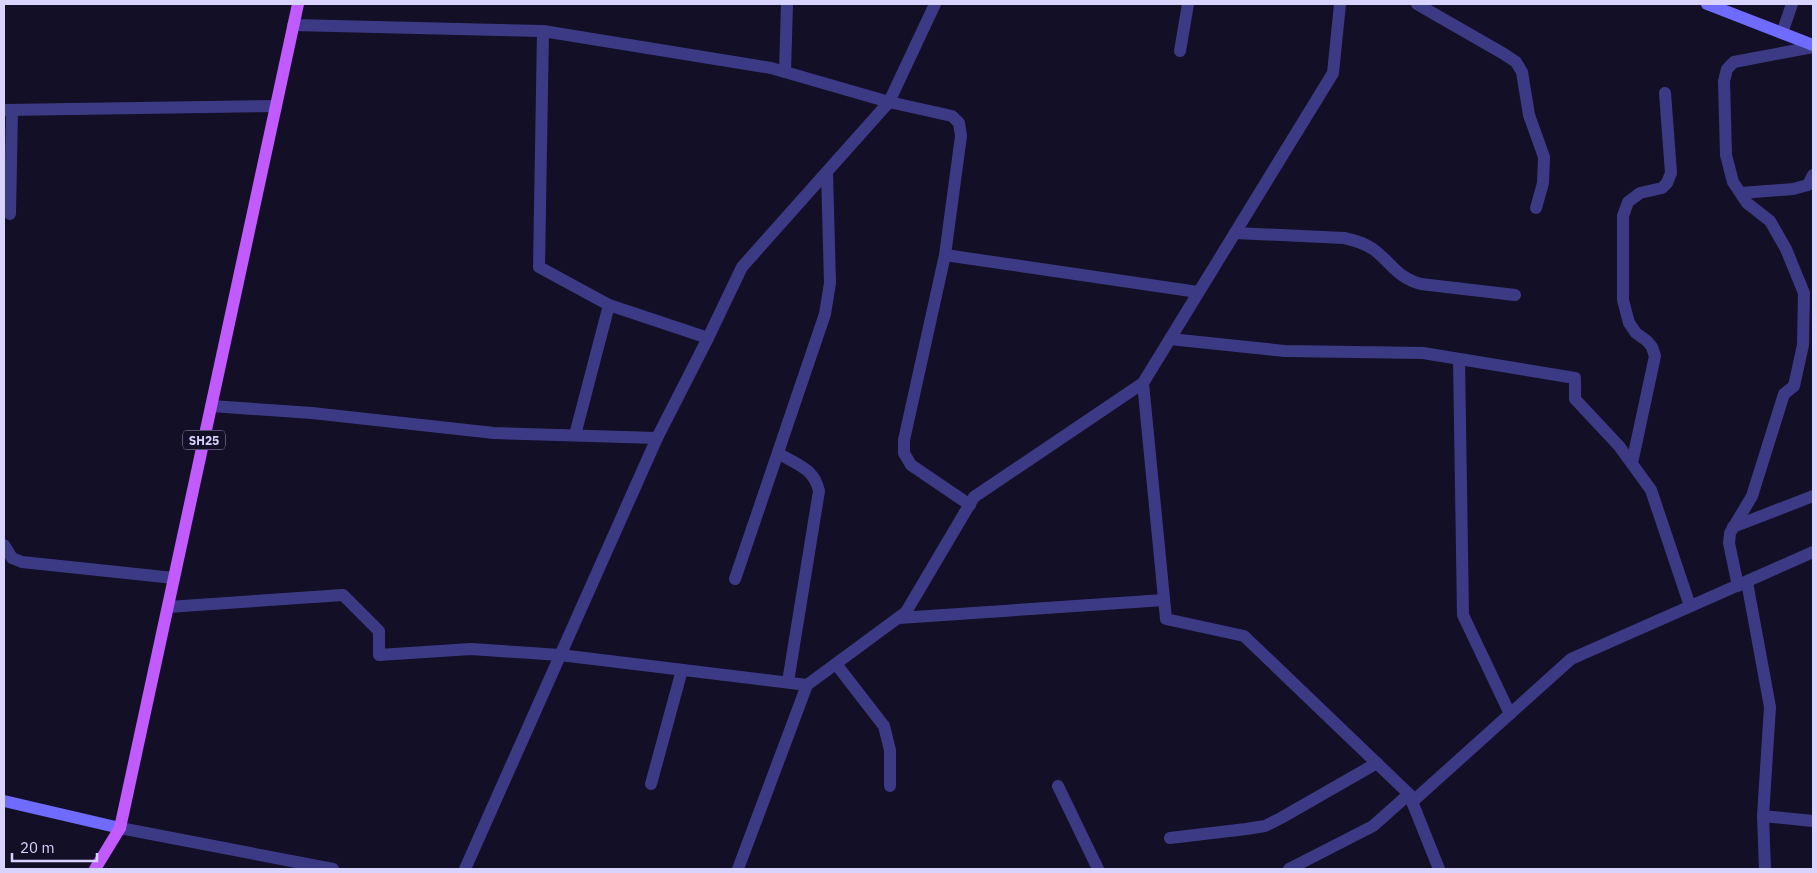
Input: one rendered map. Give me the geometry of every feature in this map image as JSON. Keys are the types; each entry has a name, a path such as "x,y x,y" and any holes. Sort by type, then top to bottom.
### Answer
{"main road":[{"name":"SH25","path":"95,869 120,828 298,4"}],"street":[{"path":"785,72 787,4"},
{"path":"465,869 657,438 742,267 889,102 935,4"},
{"path":"1180,51 1188,4"},
{"path":"738,869 807,685 906,612 974,497 1143,383 1333,73 1340,4"},
{"path":"1417,4 1504,54 1516,62 1522,72 1529,114 1544,157 1543,183 1536,208"},
{"path":"1707,4 1813,46"},
{"path":"1782,33 1792,4"},
{"path":"293,25 543,31 762,67 889,102 952,116 959,124 961,136 945,254 904,440 904,453 911,465 970,505"},
{"path":"543,31 539,267 609,305 708,338"},
{"path":"1764,869 1763,816 1770,707 1742,584 1729,543 1730,533 1752,496 1784,394 1794,386 1803,345 1804,293 1786,249 1770,221 1747,203 1733,182 1726,155 1724,81 1727,69 1734,62 1813,46"},
{"path":"1632,463 1655,356 1652,347 1636,333 1629,323 1622,300 1623,216 1628,202 1640,193 1662,188 1667,183 1671,173 1664,92"},
{"path":"10,214 8,110 276,106"},
{"path":"735,579 825,314 830,283 827,172"},
{"path":"1741,193 1794,190 1808,185 1813,176"},
{"path":"1235,234 1344,238 1359,241 1373,249 1409,281 1515,295"},
{"path":"945,254 1198,292"},
{"path":"575,435 609,305"},
{"path":"1170,339 1285,351 1423,353 1575,378 1575,399 1620,446 1650,490 1690,606"},
{"path":"1459,359 1463,615 1510,714"},
{"path":"1143,383 1166,619 1244,636 1377,763 1410,798 1439,869"},
{"path":"211,406 312,413 494,433 657,438"},
{"path":"778,453 815,477 819,491 788,682"},
{"path":"1733,527 1813,496"},
{"path":"4,545 12,558 22,562 174,578"},
{"path":"1289,869 1373,826 1410,798 1510,714 1570,659 1813,552"},
{"path":"168,607 342,595 379,631 379,655 471,649 560,655 807,685"},
{"path":"899,618 1164,600"},
{"path":"836,664 884,726 890,750 890,786"},
{"path":"651,784 682,670"},
{"path":"1170,838 1264,826 1377,763"},
{"path":"1058,786 1098,869"},
{"path":"4,801 120,828 333,869"},
{"path":"1763,816 1813,821"}]}
